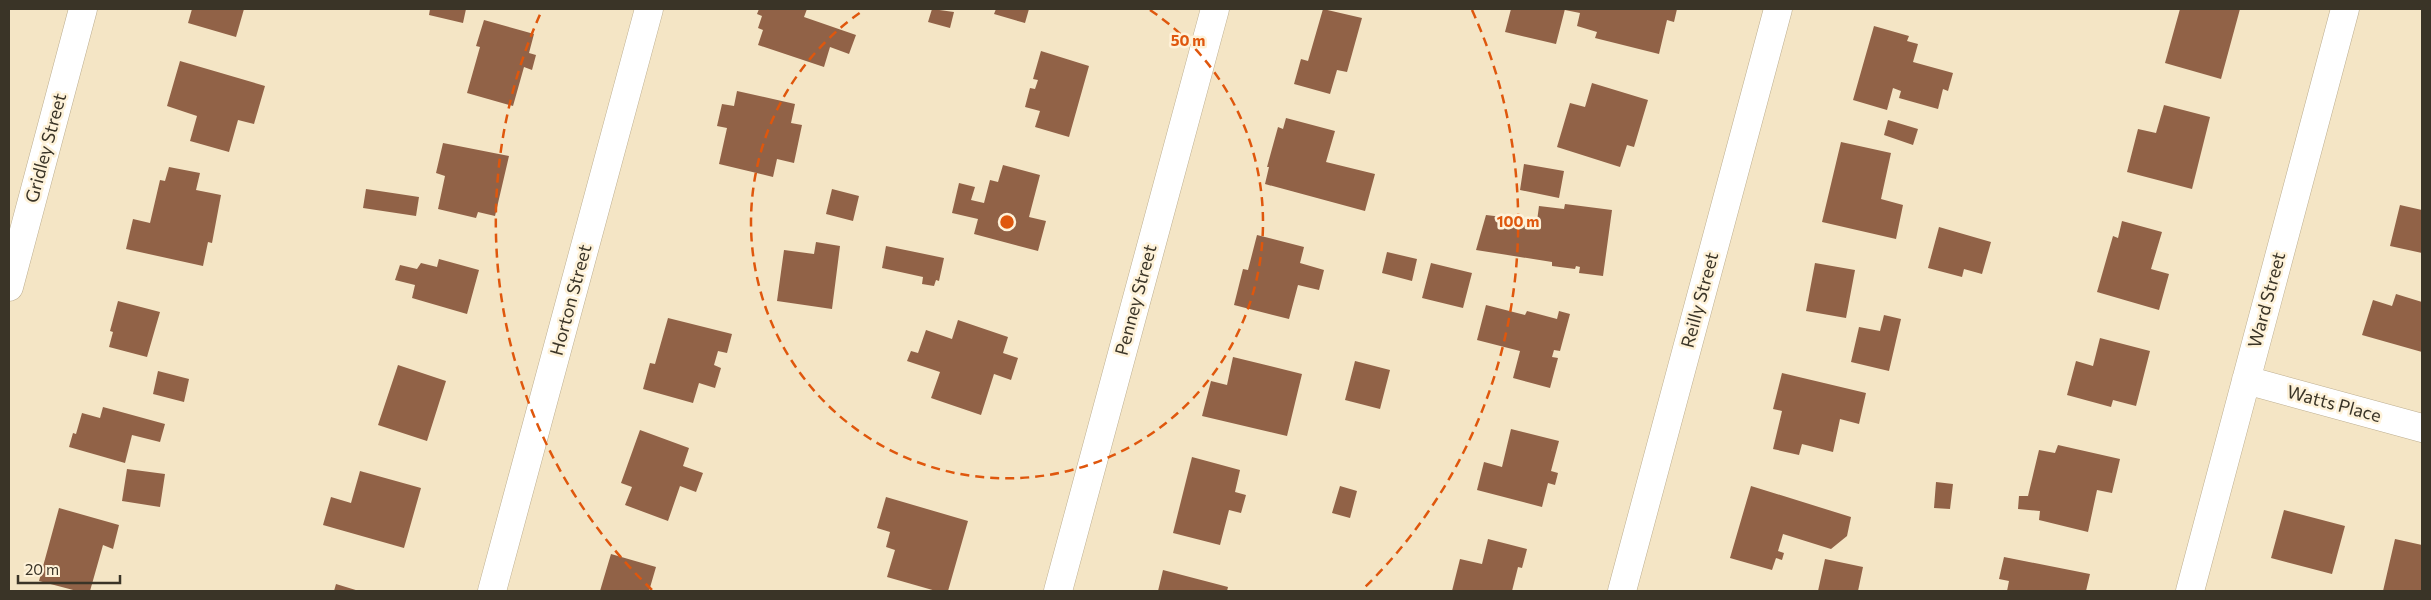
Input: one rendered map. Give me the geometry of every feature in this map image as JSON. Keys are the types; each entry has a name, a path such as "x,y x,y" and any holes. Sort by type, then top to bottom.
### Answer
{"street":[{"name":"Gridley Street","path":"9,287 83,9"},
{"name":"Horton Street","path":"492,591 649,9"},
{"name":"Penney Street","path":"1058,591 1215,9"},
{"name":"Reilly Street","path":"1622,591 1778,9"},
{"name":"Ward Street","path":"2190,591 2345,9"},
{"name":"Watts Place","path":"2246,380 2422,428"}],"building":[{"path":"192,9 244,9 236,37 188,23"},
{"path":"430,9 466,9 463,23 429,15"},
{"path":"759,9 807,9 804,17 856,35 849,54 830,47 824,67 758,45 763,30 758,28 762,16 757,14"},
{"path":"932,9 954,12 950,28 928,22"},
{"path":"996,9 1029,9 1025,23 994,14"},
{"path":"1323,9 1362,18 1347,72 1337,70 1330,94 1294,84 1301,59 1308,61"},
{"path":"1511,9 1565,9 1556,44 1505,32"},
{"path":"1677,9 1674,22 1667,20 1659,54 1595,38 1597,32 1577,26 1580,13 1565,10"},
{"path":"2180,9 2240,9 2221,79 2165,63"},
{"path":"484,20 534,34 529,53 536,55 532,70 524,67 513,106 467,93 480,47 476,46"},
{"path":"1874,26 1909,36 1907,41 1918,44 1913,62 1953,73 1948,91 1943,89 1938,109 1899,98 1901,91 1893,88 1887,110 1853,100"},
{"path":"1041,51 1089,66 1069,137 1035,127 1040,111 1025,107 1030,88 1035,89 1038,80 1033,79"},
{"path":"180,61 265,86 254,124 238,120 229,152 190,141 197,116 167,106"},
{"path":"1592,83 1648,100 1634,147 1627,145 1620,167 1557,147 1570,103 1585,107"},
{"path":"737,91 795,104 791,123 802,125 794,163 777,159 773,177 719,164 727,128 717,126 722,104 734,106"},
{"path":"2164,105 2210,117 2192,189 2127,172 2138,129 2156,133"},
{"path":"1286,118 1335,131 1326,162 1375,174 1365,211 1265,184 1269,167 1267,167 1278,127 1283,129"},
{"path":"1888,120 1918,129 1913,145 1884,135"},
{"path":"1841,142 1891,153 1881,199 1903,205 1896,239 1822,222"},
{"path":"443,143 509,156 495,216 478,212 476,218 438,209 445,176 436,173"},
{"path":"1524,164 1564,171 1559,198 1520,190"},
{"path":"1003,165 1040,175 1029,217 1046,221 1038,251 974,234 978,219 952,213 959,183 975,187 971,200 984,203 990,180 998,182"},
{"path":"169,167 200,173 196,190 221,195 212,243 208,242 203,266 126,249 133,219 150,223 160,180 165,181"},
{"path":"366,189 419,197 416,216 363,208"},
{"path":"832,189 859,196 853,221 826,214"},
{"path":"1565,204 1612,210 1603,276 1579,273 1580,267 1576,266 1575,269 1552,266 1552,262 1476,250 1486,215 1537,221 1539,206 1564,209"},
{"path":"2400,205 2422,210 2422,253 2390,246"},
{"path":"2122,221 2162,232 2151,269 2169,274 2159,310 2097,292 2113,236 2118,238"},
{"path":"1939,227 1991,242 1982,274 1964,269 1962,277 1928,268"},
{"path":"1257,235 1304,247 1300,263 1324,270 1319,290 1298,285 1289,319 1234,305 1243,269 1248,270"},
{"path":"816,242 840,246 832,309 777,301 784,250 814,254"},
{"path":"886,246 944,258 939,281 936,280 934,286 922,284 923,277 882,268"},
{"path":"1387,252 1417,259 1412,281 1382,273"},
{"path":"439,259 479,270 467,314 412,298 415,285 395,280 400,265 417,269 421,263 437,267"},
{"path":"1431,263 1472,273 1463,308 1422,298"},
{"path":"1815,263 1855,270 1846,318 1806,311"},
{"path":"2396,294 2422,302 2422,352 2362,335 2373,300 2392,306"},
{"path":"118,301 160,312 147,357 109,347 113,332 110,331"},
{"path":"1486,305 1525,315 1527,311 1557,319 1559,311 1570,314 1560,351 1554,350 1552,357 1558,358 1550,388 1513,378 1520,351 1477,340"},
{"path":"1884,315 1901,319 1889,371 1851,362 1859,327 1880,331"},
{"path":"668,318 732,334 727,353 718,351 714,365 721,368 715,388 699,383 693,403 643,389 650,363 655,364"},
{"path":"958,320 1008,337 1003,353 1018,358 1011,380 994,374 981,415 931,398 940,372 907,361 911,351 918,353 926,330 952,339"},
{"path":"2100,338 2150,351 2136,406 2113,400 2111,407 2067,395 2076,361 2093,366"},
{"path":"1233,357 1302,374 1287,436 1202,416 1211,381 1227,385"},
{"path":"1355,361 1390,370 1380,409 1345,400"},
{"path":"398,365 446,381 427,441 378,425"},
{"path":"158,371 189,379 184,402 153,394"},
{"path":"1782,373 1866,393 1859,424 1840,419 1833,452 1802,444 1799,455 1773,449 1782,411 1773,409"},
{"path":"103,407 165,424 160,442 132,435 125,463 69,447 73,433 76,434 82,413 100,418"},
{"path":"1511,429 1559,441 1551,471 1558,473 1555,485 1548,483 1542,507 1477,490 1484,462 1502,467"},
{"path":"640,430 689,448 683,466 703,473 696,492 680,486 668,521 625,505 632,487 621,483"},
{"path":"2058,445 2120,459 2112,493 2097,490 2088,532 2039,520 2040,511 2018,509 2019,496 2028,496 2039,450 2055,453"},
{"path":"1192,457 1240,470 1235,492 1246,495 1241,513 1229,510 1220,545 1173,533"},
{"path":"127,469 165,474 160,507 122,501"},
{"path":"360,471 421,488 404,548 323,525 331,497 351,503"},
{"path":"1936,482 1953,484 1950,509 1934,508"},
{"path":"1340,486 1357,491 1350,518 1332,513"},
{"path":"1751,486 1851,517 1847,536 1831,549 1783,534 1778,551 1784,553 1782,560 1776,558 1772,570 1730,558"},
{"path":"886,497 968,521 948,591 936,591 887,577 895,550 886,547 890,532 877,528"},
{"path":"59,508 119,525 113,549 103,545 90,591 77,591 39,581"},
{"path":"2284,510 2345,526 2332,574 2271,558"},
{"path":"1488,539 1527,549 1522,568 1518,567 1512,591 1452,591 1460,559 1482,564"},
{"path":"2395,539 2422,545 2422,591 2383,591"},
{"path":"611,554 656,567 649,591 600,591"},
{"path":"2004,557 2090,574 2086,591 2007,591 2009,581 1999,579"},
{"path":"1825,559 1863,567 1858,591 1818,591"},
{"path":"1163,570 1228,587 1227,591 1158,591"},
{"path":"336,584 359,591 334,591"}]}
